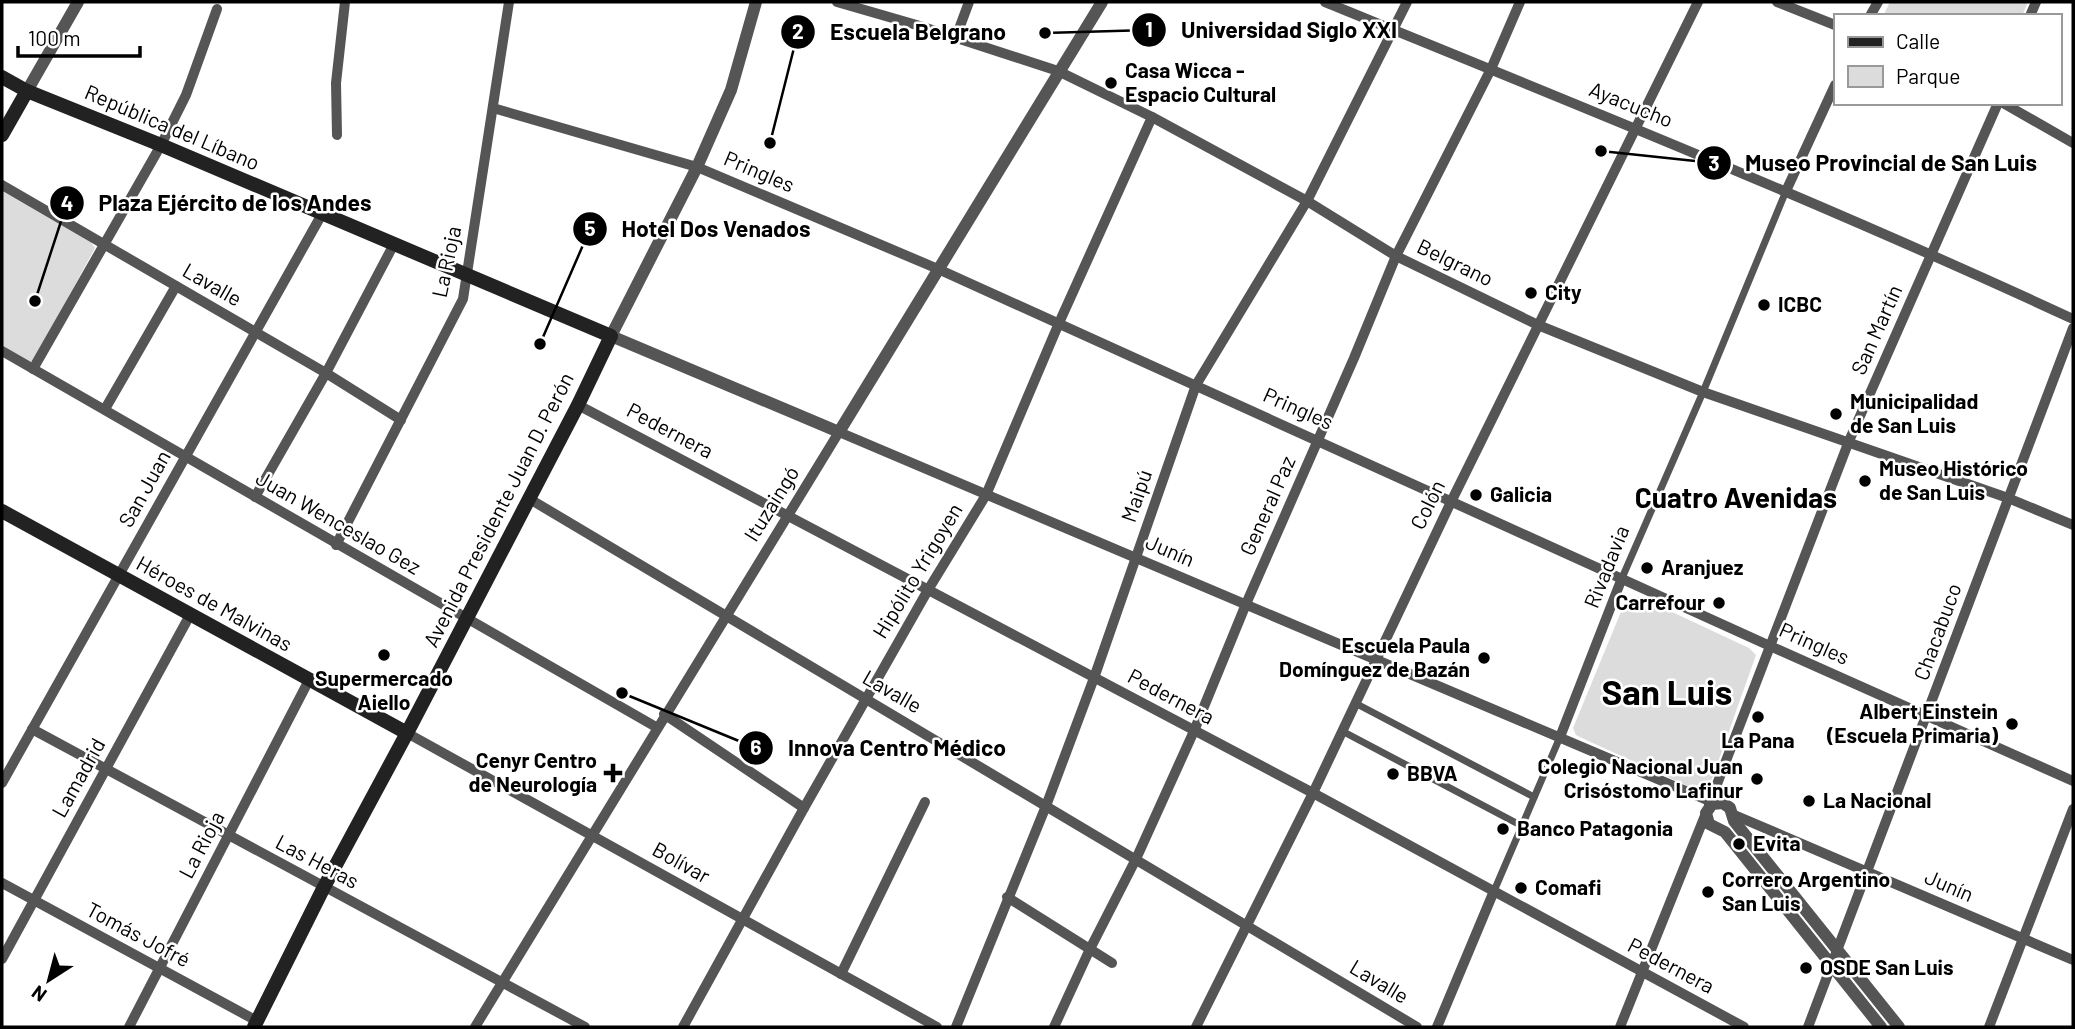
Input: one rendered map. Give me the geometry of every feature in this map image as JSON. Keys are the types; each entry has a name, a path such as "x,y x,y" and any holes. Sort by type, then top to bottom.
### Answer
{"main road":[{"name":"República del Líbano","path":"2,77 27,91 611,336"},
{"path":"2,135 27,91"},
{"name":"Avenida Presidente Juan D. Perón","path":"255,1024 324,887 578,405 611,336"},
{"name":"Héroes de Malvinas","path":"2,511 407,733"}],"street":[{"path":"27,91 78,2"},
{"path":"337,135 336,83 345,2"},
{"name":"La Rioja","path":"336,545 463,299 509,2"},
{"name":"Avenida Presidente Juan D. Perón","path":"611,336 697,167 731,90 756,2"},
{"name":"Belgrano","path":"837,2 1058,71 1152,117 1307,201 1396,256 1538,325 1703,392 2008,498 2073,526"},
{"path":"956,37 969,2"},
{"name":"Ituzaingó","path":"475,1027 656,727 789,515 1102,2"},
{"name":"Ayacucho","path":"1325,2 1786,191 1932,253 2073,319"},
{"name":"Maipú","path":"956,1027 1046,806 1094,678 1196,384 1307,201 1407,2"},
{"name":"General Paz","path":"1054,1027 1136,859 1194,731 1396,256 1491,69 1520,2"},
{"name":"Colón","path":"1196,1027 1313,793 1451,502 1698,2"},
{"path":"1777,2 1834,25"},
{"path":"33,369 161,145 194,77 217,9"},
{"name":"Rivadavia","path":"1437,1027 1560,737 1622,578 1786,191 1834,87"},
{"name":"San Martín","path":"1620,1027 1709,807 1849,441 1999,105"},
{"path":"2004,105 2073,143"},
{"name":"Pringles","path":"493,108 697,167 938,269 2073,781"},
{"name":"Hipólito Yrigoyen","path":"683,1027 928,590 986,495 1059,323 1152,117"},
{"name":"Lavalle","path":"2,185 326,373 401,420"},
{"name":"San Juan","path":"2,783 322,214"},
{"path":"255,497 326,373 394,244"},
{"path":"105,409 176,286"},
{"name":"Chacabuco","path":"1808,1027 2073,328"},
{"name":"Junín","path":"611,336 1560,737 1686,792 1709,807"},
{"name":"Juan Wenceslao Gez","path":"2,351 656,727"},
{"name":"Pedernera","path":"578,405 1313,793 1744,1027"},
{"name":"Lavalle","path":"528,498 1417,1027"},
{"name":"Lamadrid","path":"2,960 190,615"},
{"name":"La Rioja","path":"129,1027 309,680"},
{"path":"1355,703 1534,797"},
{"path":"664,714 804,808"},
{"name":"Las Heras","path":"32,729 584,1027"},
{"path":"1342,732 1522,826"},
{"name":"Bolívar","path":"407,733 937,1027"},
{"path":"1686,792 1702,792 1718,780"},
{"path":"841,974 925,802"},
{"path":"1881,1027 1725,832 1710,825 1709,807 1727,805 1734,821 1899,1027"},
{"path":"1989,1027 2073,808"},
{"name":"Junín","path":"1732,814 2073,960"},
{"name":"Tomás Jofré","path":"2,883 159,968 255,1024"},
{"path":"1007,897 1112,963"}],"green space":[{"path":"1890,2 2028,2 2023,14 1884,14"},
{"path":"2,191 91,242 95,248 34,360 29,362 2,348"},
{"path":"1634,597 1640,597 1749,648 1756,655 1712,779 1702,789 1694,789 1584,739 1576,735 1573,728 1623,607"}],"place":[{"name":"Universidad Siglo XXI","path":"1045,33"},
{"name":"Casa Wicca - Espacio Cultural","path":"1111,83"},
{"name":"Escuela Belgrano","path":"770,143"},
{"name":"Museo Provincial de San Luis","path":"1601,151"},
{"name":"City","path":"1531,293"},
{"name":"Plaza Ejército de los Andes","path":"35,301"},
{"name":"ICBC","path":"1764,305"},
{"name":"Hotel Dos Venados","path":"540,344"},
{"name":"Municipalidad de San Luis","path":"1836,414"},
{"name":"Museo Histórico de San Luis","path":"1865,481"},
{"name":"Galicia","path":"1476,495"},
{"name":"Aranjuez","path":"1647,568"},
{"name":"Carrefour","path":"1719,603"},
{"name":"Supermercado Aiello","path":"384,655"},
{"name":"Escuela Paula Domínguez de Bazán","path":"1484,658"},
{"name":"Innova Centro Médico","path":"622,693"},
{"name":"La Pana","path":"1758,717"},
{"name":"Albert Einstein (Escuela Primaria)","path":"2012,724"},
{"name":"Cenyr Centro de Neurología","path":"613,773"},
{"name":"BBVA","path":"1393,774"},
{"name":"Colegio Nacional Juan Crisóstomo Lafinur","path":"1757,779"},
{"name":"La Nacional","path":"1809,801"},
{"name":"Banco Patagonia","path":"1503,829"},
{"name":"Evita","path":"1739,844"},
{"name":"Comafi","path":"1521,888"},
{"name":"Correro Argentino San Luis","path":"1708,892"},
{"name":"OSDE San Luis","path":"1806,968"}],"district":[{"name":"Cuatro Avenidas","path":"1736,498"},
{"name":"San Luis","path":"1667,693"}]}
